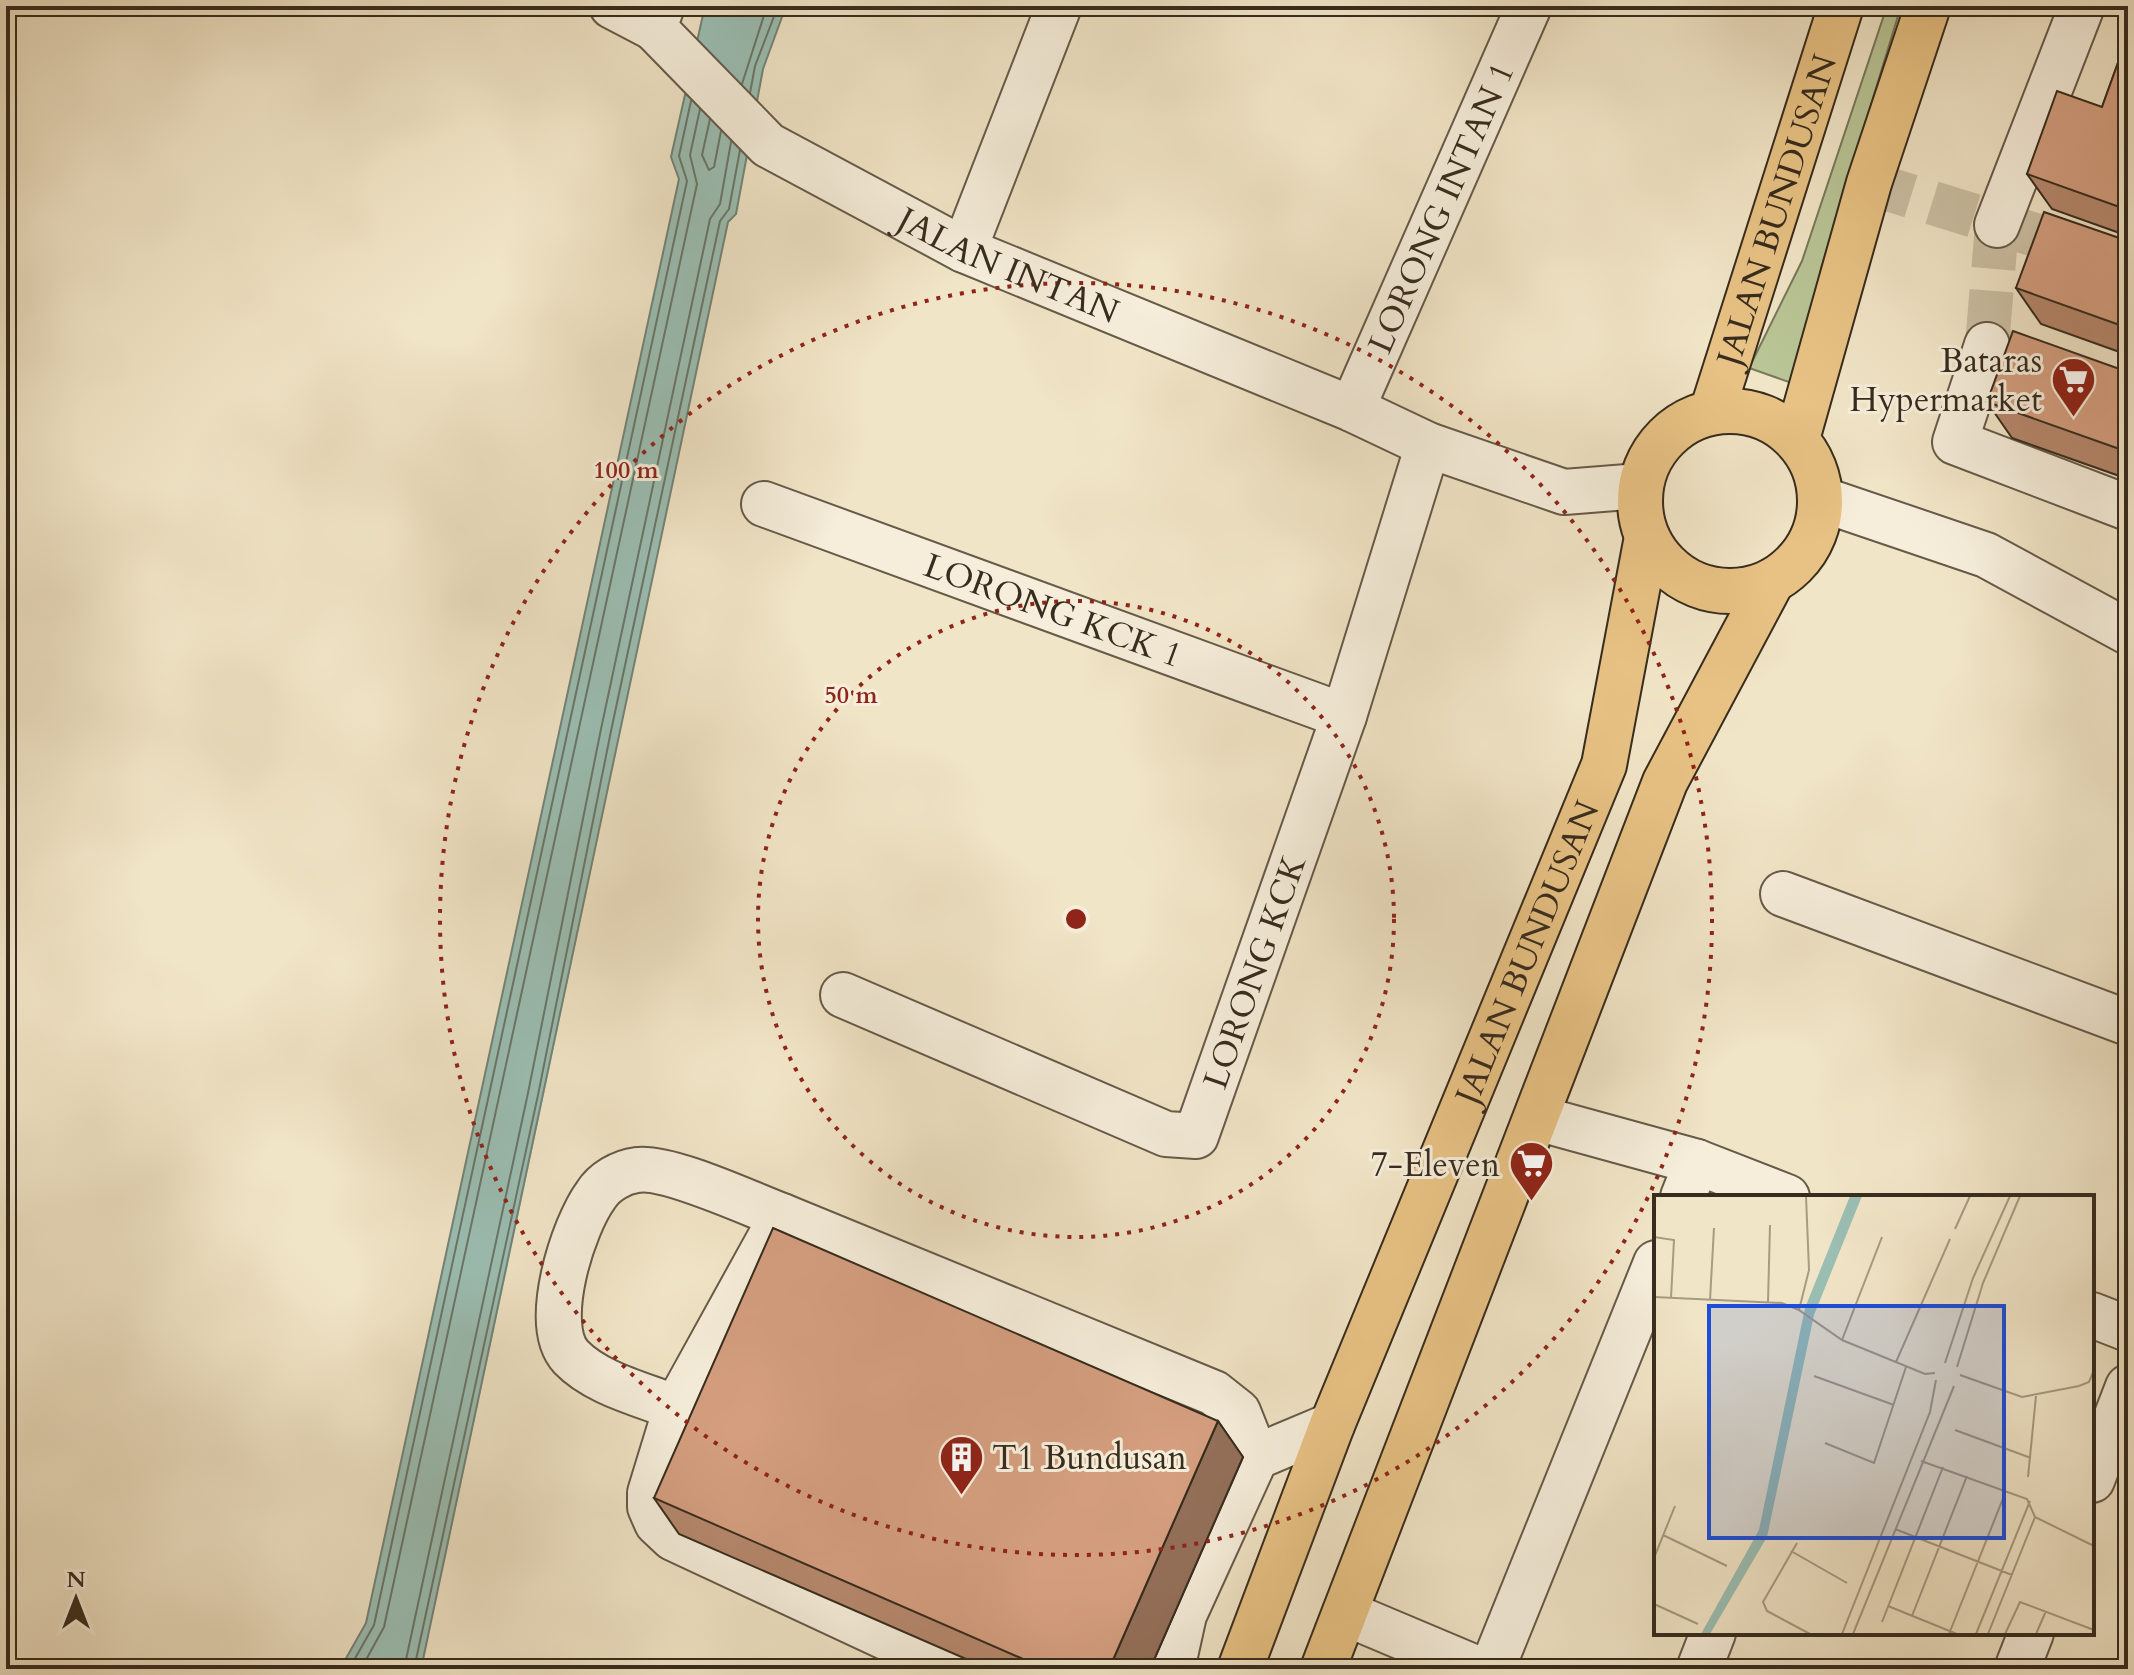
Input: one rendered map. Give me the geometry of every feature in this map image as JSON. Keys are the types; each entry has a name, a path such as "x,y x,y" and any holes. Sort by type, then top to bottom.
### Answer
{"main road":[{"name":"JALAN BUNDUSAN","path":"1712,412 1841,6"},
{"path":"1797,439 1869,183 1928,6"},
{"path":"1743,411 1772,421 1797,439 1818,478 1821,499 1818,525 1808,547 1793,567 1772,581 1744,590 1714,590 1686,580 1663,562 1647,537 1640,512 1640,486 1649,460 1664,438 1686,422 1712,412 1743,411"},
{"name":"JALAN BUNDUSAN","path":"1240,1669 1332,1425 1604,765 1647,537"},
{"name":"JALAN BUNDUSAN","path":"1323,1669 1665,782 1772,581"}],"street":[{"name":"JALAN INTAN","path":"612,6 665,30 768,145 964,250 1352,409 1428,445 1564,492 1640,486"},
{"path":"964,250 1059,6"},
{"name":"LORONG INTAN 1","path":"1352,409 1529,6"},
{"path":"1997,225 2082,6"},
{"path":"1987,345 1955,442 2128,508"},
{"name":"LORONG KCK","path":"843,995 1166,1134 1196,1136 1344,716 1428,445"},
{"path":"1821,499 1986,555 2128,632"},
{"name":"LORONG KCK 1","path":"764,504 1344,716"},
{"path":"1783,894 2128,1023"},
{"path":"1537,1118 1690,1180 1776,1195"},
{"path":"676,1408 595,1375 569,1355 559,1326 561,1292 570,1250 583,1217 597,1193 614,1178 637,1169 660,1171 782,1216 1214,1393 1238,1412 1256,1457"},
{"path":"782,1216 676,1408 650,1493 650,1507 657,1523 673,1538 954,1669"},
{"path":"1492,1669 1654,1268"},
{"path":"2094,1316 2128,1329"},
{"path":"2094,1475 2128,1387"},
{"path":"1172,1669 1184,1615 1256,1457 1332,1425"},
{"path":"1345,1613 1478,1669"},
{"path":"1699,1669 1712,1635"}],"green space":[{"path":"1887,6 1901,6 1821,269 1803,387 1749,368 1802,261"}],"water":[{"path":"705,6 786,6 763,69 736,214 728,222 421,1669 340,1669 366,1623 679,179 671,157"}],"building":[{"path":"2128,35 2128,210 2027,174 2057,91 2102,107"},
{"path":"2044,212 2128,241 2128,328 2016,288"},
{"path":"2013,331 2128,372 2128,452 1987,402"},
{"name":"T1 Bundusan","path":"773,1228 1218,1421 1109,1669 1046,1669 654,1498"}],"tunnel":[{"path":"1869,183 2128,264"},
{"path":"1997,225 1987,345 2128,397"}],"place":[{"name":"Bataras Hypermarket","path":"2073,419"},
{"name":"7-Eleven","path":"1531,1203"},
{"name":"T1 Bundusan","path":"961,1496"}]}
